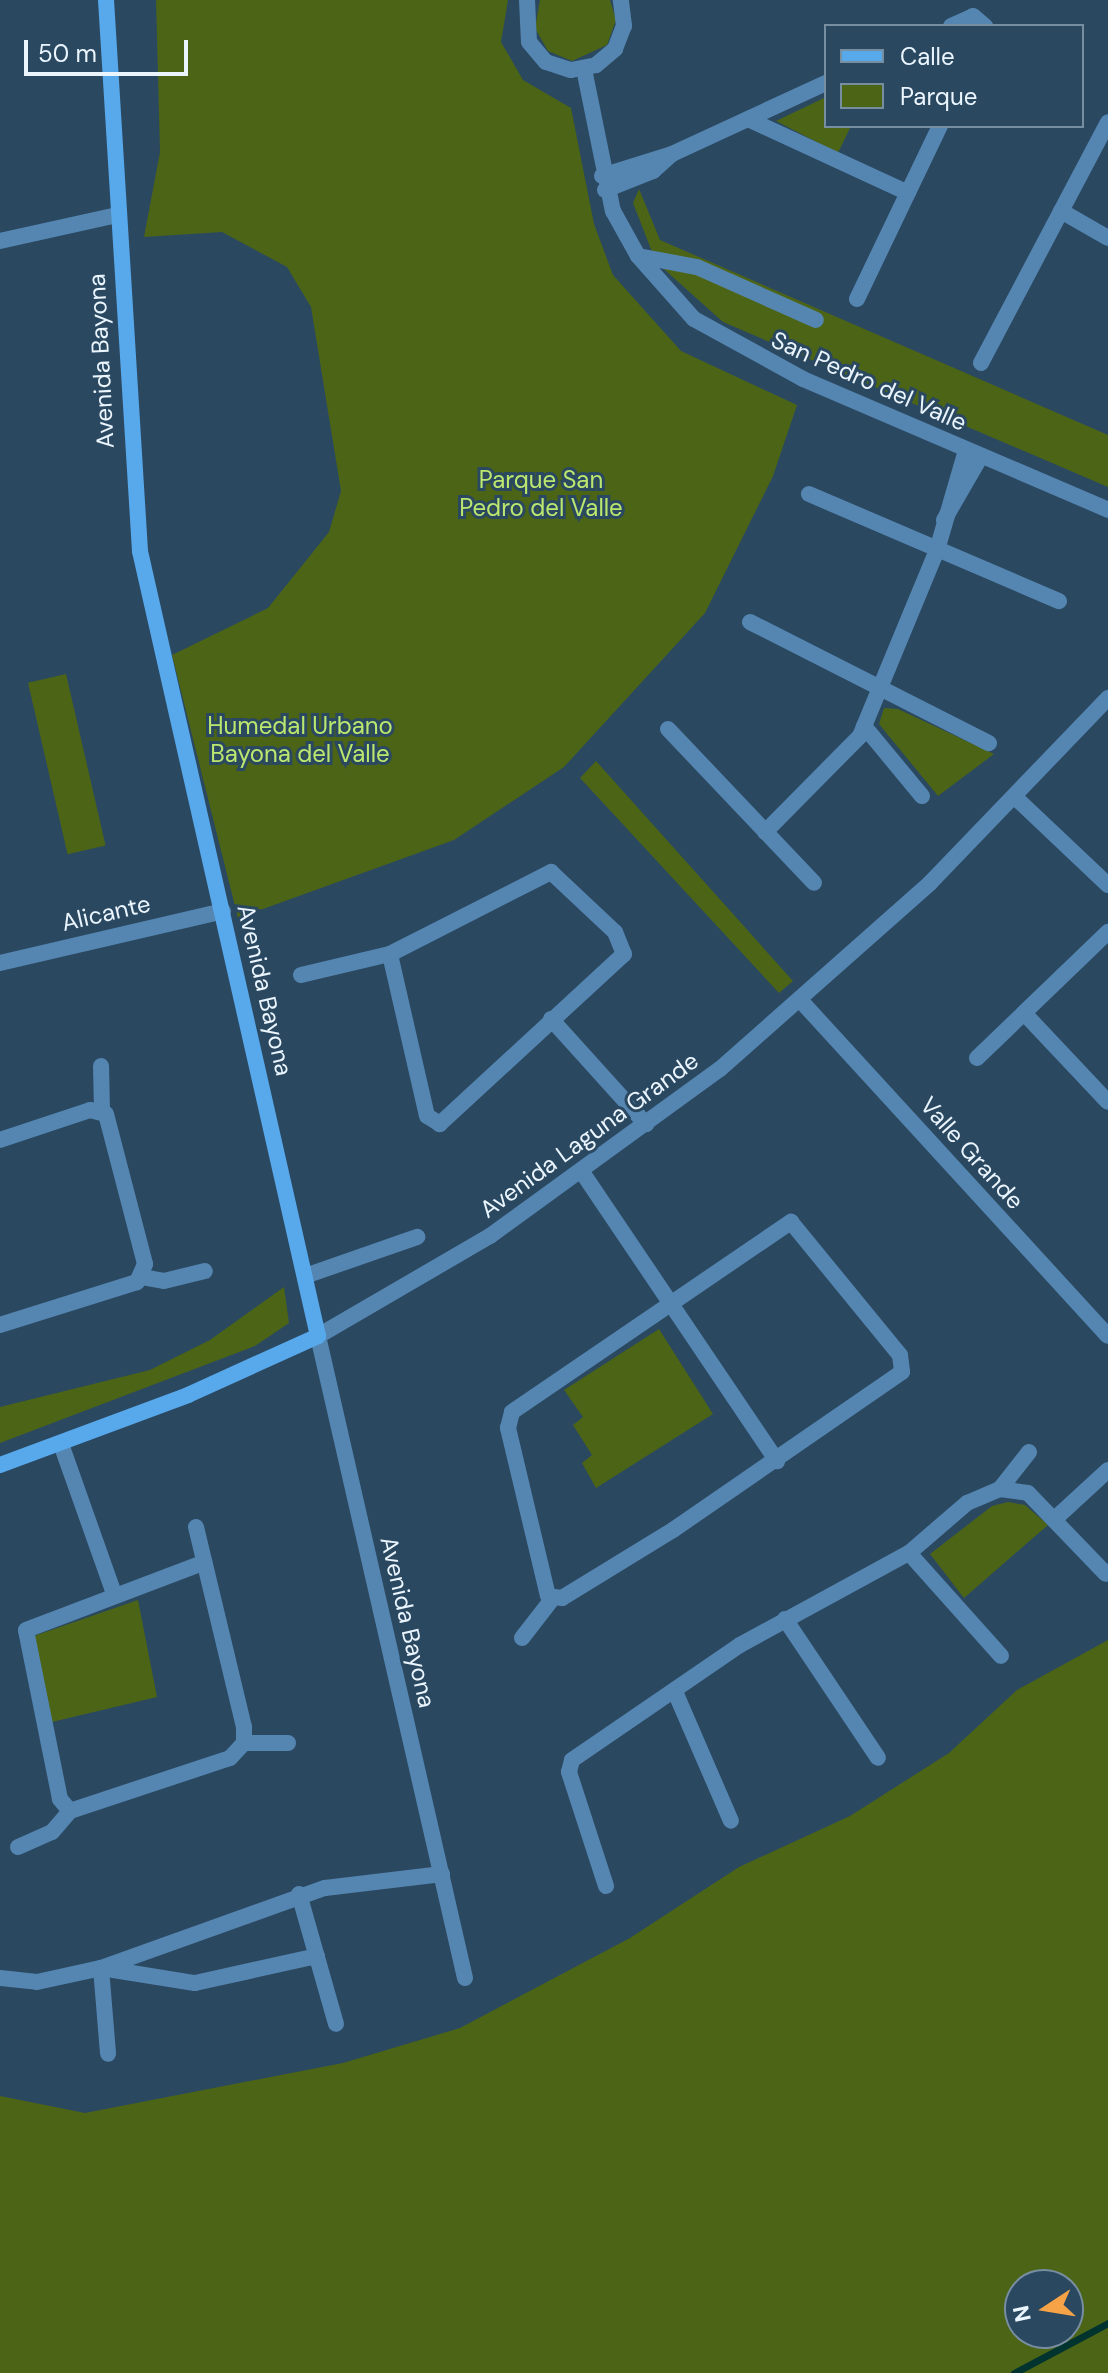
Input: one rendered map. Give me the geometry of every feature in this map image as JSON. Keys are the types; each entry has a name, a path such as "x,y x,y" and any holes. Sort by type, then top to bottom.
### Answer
{"main road":[{"name":"Avenida Bayona","path":"106,0 137,530 318,1336"},
{"name":"Avenida Laguna Grande","path":"0,1465 61,1444 318,1336"}],"street":[{"path":"527,0 525,30 536,53 558,67 584,69 606,58 621,38 622,0"},
{"path":"955,24 973,16 983,24"},
{"name":"San Pedro del Valle","path":"584,69 604,183 638,256 674,301 718,337 1108,510"},
{"path":"604,183 653,171 672,154 824,84"},
{"path":"748,119 908,193"},
{"path":"981,363 1108,122"},
{"path":"857,299 939,128"},
{"path":"1061,211 1108,238"},
{"path":"0,241 117,215"},
{"name":"San Pedro del Valle","path":"638,256 697,267 816,320"},
{"path":"765,832 840,763 864,726 937,550 944,520 974,453"},
{"path":"809,494 1059,601"},
{"path":"750,622 879,692 989,743"},
{"name":"Avenida Laguna Grande","path":"318,1336 442,1266 582,1172 801,1001 1017,799 1108,698"},
{"path":"864,726 922,796"},
{"path":"668,729 814,883"},
{"path":"1017,799 1108,885"},
{"path":"301,975 390,954 547,873 560,873 615,932 624,954 551,1019 446,1122 435,1123 390,954"},
{"name":"Alicante","path":"0,963 223,911"},
{"path":"977,1058 1108,932"},
{"name":"Valle Grande","path":"801,1001 1108,1336"},
{"path":"1024,1013 1108,1102"},
{"path":"551,1019 646,1124"},
{"path":"101,1066 102,1111 141,1248 142,1277"},
{"path":"0,1140 102,1111"},
{"path":"582,1172 777,1461"},
{"path":"522,1638 553,1598 777,1461 898,1377 900,1355 791,1222 674,1308 509,1417 543,1588 553,1598"},
{"path":"305,1276 417,1237"},
{"path":"0,1325 142,1277 164,1281 205,1271"},
{"name":"Avenida Bayona","path":"318,1336 465,1978"},
{"path":"61,1444 114,1594"},
{"path":"606,1886 569,1764 785,1619 909,1553 967,1503 1000,1489 1029,1452"},
{"path":"1058,1516 1108,1470"},
{"path":"1000,1489 1028,1493 1058,1516 1106,1574"},
{"path":"196,1527 244,1743"},
{"path":"909,1553 1001,1656"},
{"path":"70,1811 60,1799 24,1637 34,1622 205,1562"},
{"path":"785,1619 878,1758"},
{"path":"676,1694 731,1821"},
{"path":"18,1847 52,1832 70,1811 230,1758 244,1743 288,1743"},
{"path":"0,1978 37,1982 101,1968 299,1894 442,1874"},
{"path":"299,1894 336,2024"},
{"path":"101,1968 195,1983 317,1956"},
{"path":"101,1968 108,2054"}],"green space":[{"name":"Parque San Pedro del Valle","path":"156,0 508,0 501,42 523,80 571,108 594,224 613,275 681,351 797,405 773,476 705,613 564,767 454,840 238,918 172,655 268,608 329,532 341,491 311,307 287,267 222,232 144,237 160,152"},
{"path":"540,0 610,0 616,20 607,45 572,61 548,51 535,28"},
{"path":"824,98 824,128 850,128 838,153 776,121"},
{"path":"639,189 660,240 1108,435 1108,487 723,322 656,262 633,203"},
{"path":"66,674 106,845 68,854 28,683"},
{"path":"884,708 898,709 994,754 938,796 879,724"},
{"path":"596,761 793,981 779,993 580,778"},
{"path":"284,1287 289,1323 255,1346 0,1443 0,1407 150,1370 210,1340"},
{"path":"659,1329 713,1414 596,1488 582,1463 592,1455 573,1425 583,1417 564,1390"},
{"path":"1008,1502 1025,1505 1048,1525 964,1598 930,1554 992,1506"},
{"path":"138,1600 157,1697 52,1722 34,1636"},
{"path":"1108,1640 1108,2373 0,2373 0,2096 85,2113 343,2063 460,2028 630,1938 739,1867 850,1816 949,1753 1017,1690"}],"waterway":[{"path":"1014,2373 1108,2323"}],"park label":[{"name":"Humedal Urbano Bayona del Valle","path":"300,740"}]}
